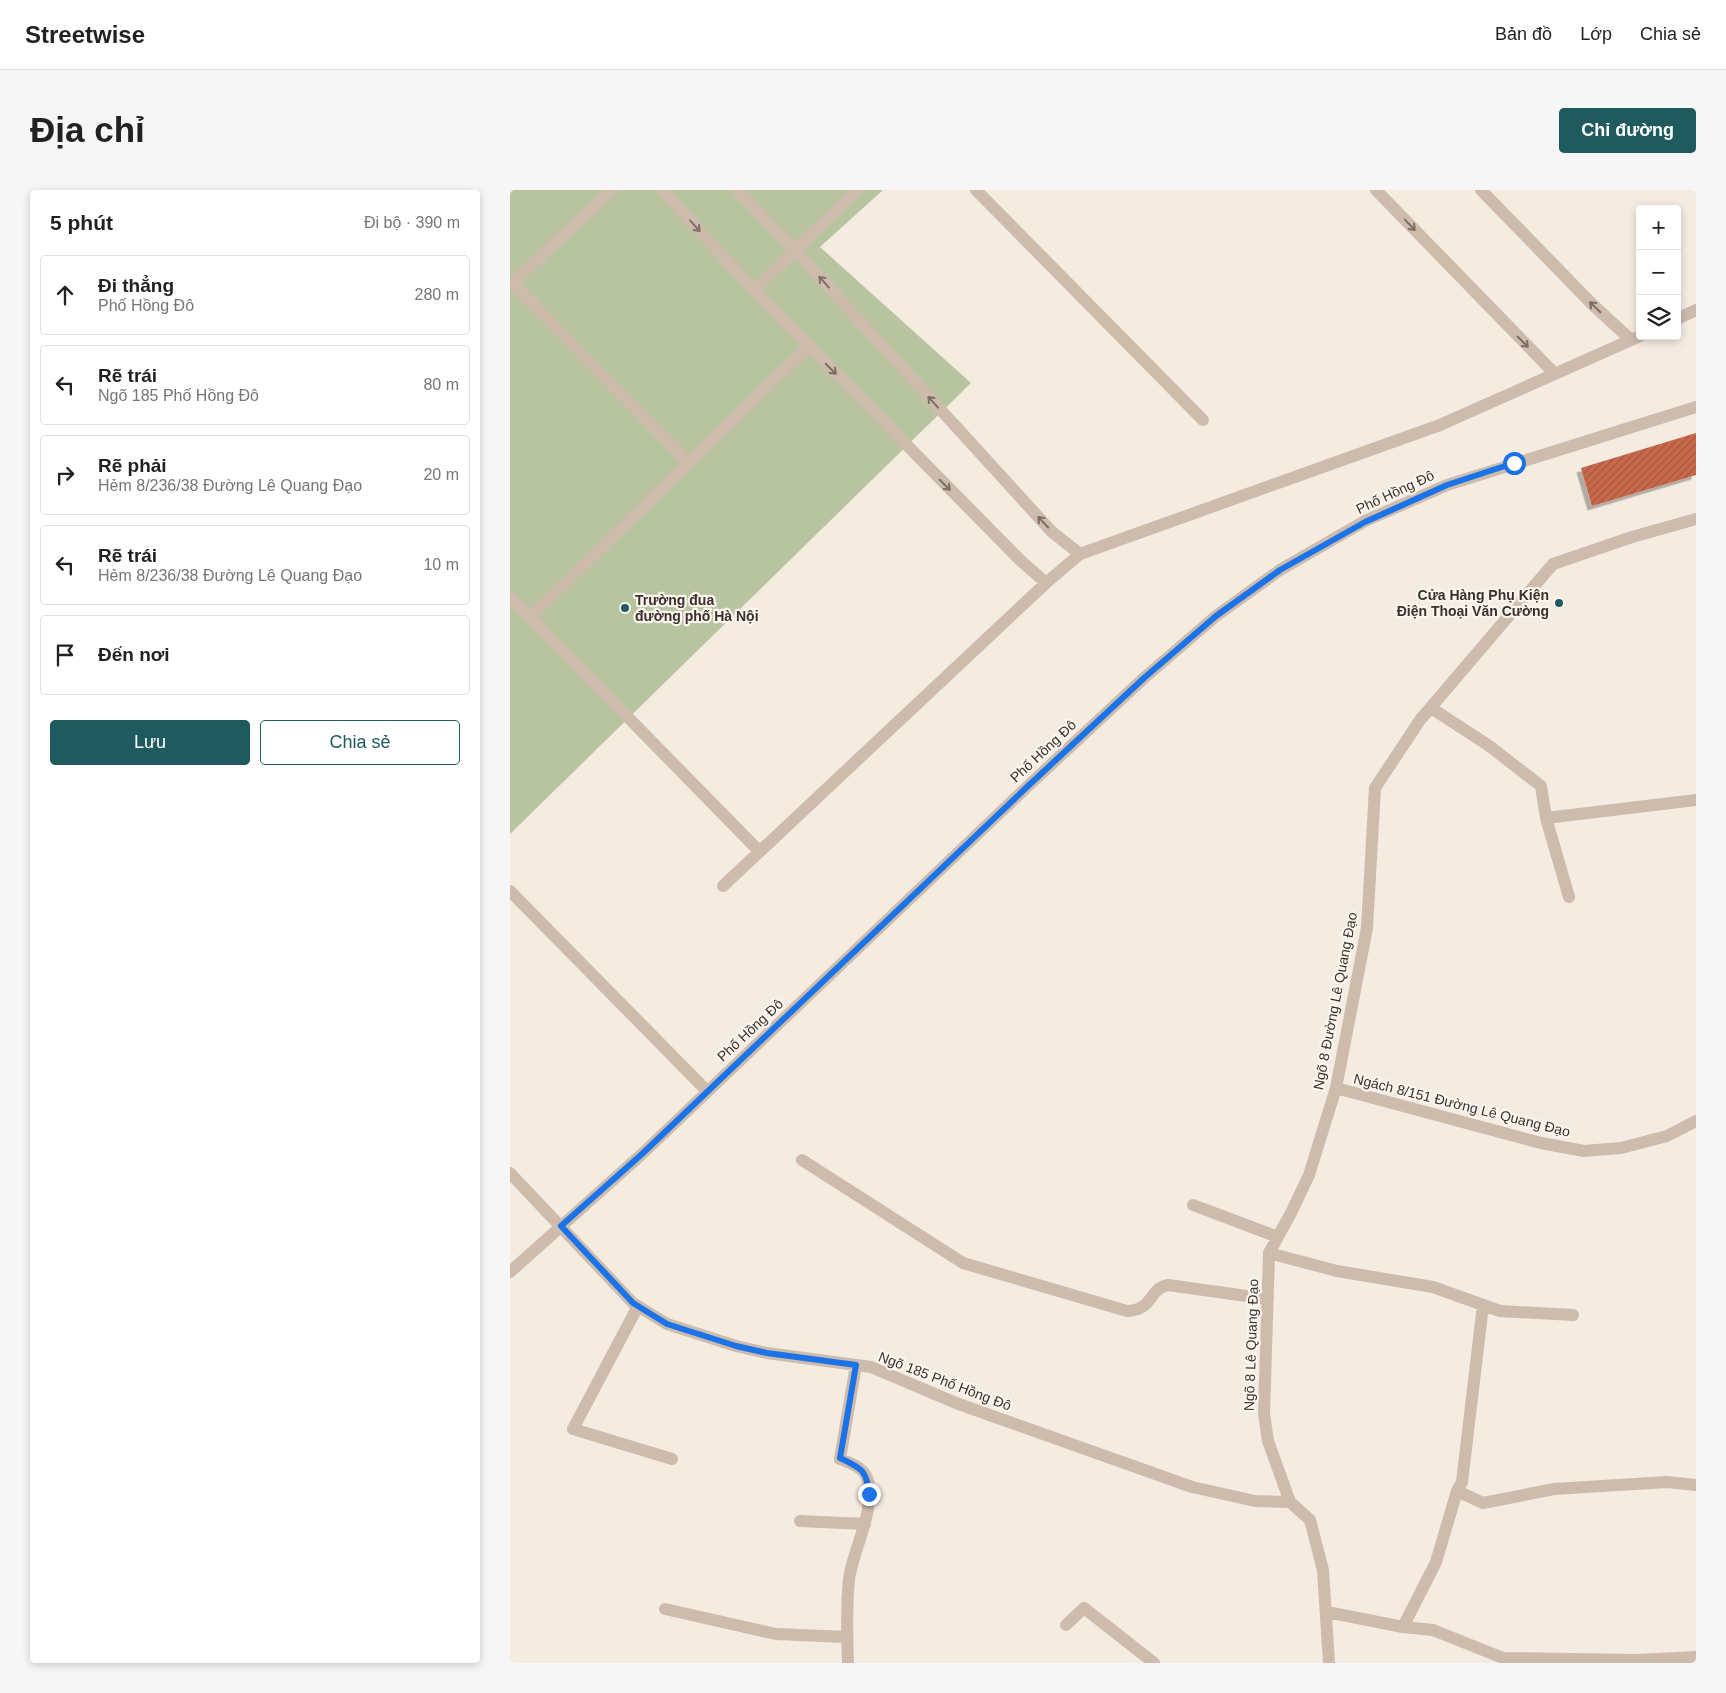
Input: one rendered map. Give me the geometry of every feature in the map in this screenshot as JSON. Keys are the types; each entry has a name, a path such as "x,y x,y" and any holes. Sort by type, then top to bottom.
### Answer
{"street":[{"path":"612,190 511,284 689,463"},
{"path":"662,190 754,290 1020,560 1046,583"},
{"path":"738,190 1052,532 1080,554"},
{"path":"754,290 858,190"},
{"path":"976,190 1203,420"},
{"path":"1376,190 1554,373"},
{"path":"723,886 1046,583 1080,554 1440,425 1635,338 1592,304 1481,190"},
{"path":"1681,317 1696,310"},
{"path":"530,617 809,346"},
{"name":"Phố Hồng Đô","path":"510,1272 642,1154 1144,678 1216,616 1280,570 1365,522 1447,485 1696,407"},
{"name":"Ngõ 8 Đường Lê Quang Đạo","path":"1269,1253 1309,1175 1336,1088 1367,928 1375,788 1420,720 1553,564 1632,537 1696,519"},
{"path":"510,596 759,851"},
{"path":"1431,708 1488,745 1540,786 1546,818 1569,897"},
{"path":"1546,818 1696,800"},
{"path":"510,891 707,1092"},
{"name":"Ngách 8/151 Đường Lê Quang Đạo","path":"1336,1088 1541,1143 1584,1151 1630,1146 1667,1136 1696,1121"},
{"path":"802,1160 964,1263 1127,1311 1143,1307 1160,1287 1168,1285 1268,1299"},
{"name":"Ngõ 185 Phố Hồng Đô","path":"510,1172 638,1306 667,1324 736,1346 767,1353 871,1367 956,1403 1192,1487 1255,1501 1290,1502"},
{"path":"1193,1205 1278,1237"},
{"path":"1269,1253 1337,1271 1433,1287 1500,1311 1573,1315"},
{"name":"Ngõ 8 Lê Quang Đạo","path":"1269,1253 1264,1414 1268,1440 1290,1502 1310,1520 1323,1570 1329,1663"},
{"path":"1404,1627 1436,1562 1457,1492 1462,1482 1483,1305"},
{"path":"638,1306 573,1429 672,1460"},
{"path":"848,1663 847,1614 850,1578 865,1524 869,1494 868,1480 864,1473 858,1467 840,1458 856,1365"},
{"path":"1457,1492 1483,1503 1554,1489 1667,1482 1696,1485"},
{"path":"800,1521 865,1524"},
{"path":"1066,1625 1084,1608 1154,1663"},
{"path":"665,1610 776,1634 848,1637"},
{"path":"1327,1612 1404,1627 1433,1630 1503,1658 1636,1660 1696,1657"}],"green space":[{"name":"Trường đua đường phố Hà Nội","path":"510,190 883,190 820,247 971,383 510,834"}],"building":[{"path":"1696,433 1696,475 1592,506 1581,468"}],"place":[{"name":"Cửa Hàng Phụ Kiện Điện Thoại Văn Cường","path":"1559,603"},
{"name":"Trường đua đường phố Hà Nội","path":"625,608"}],"route":[{"path":"869,1494 868,1480 864,1473 858,1467 840,1458 856,1365 767,1353 736,1346 667,1324 633,1303 561,1226 642,1154 1028,786 1144,678 1216,616 1280,570 1365,522 1447,485 1514,463"}]}
